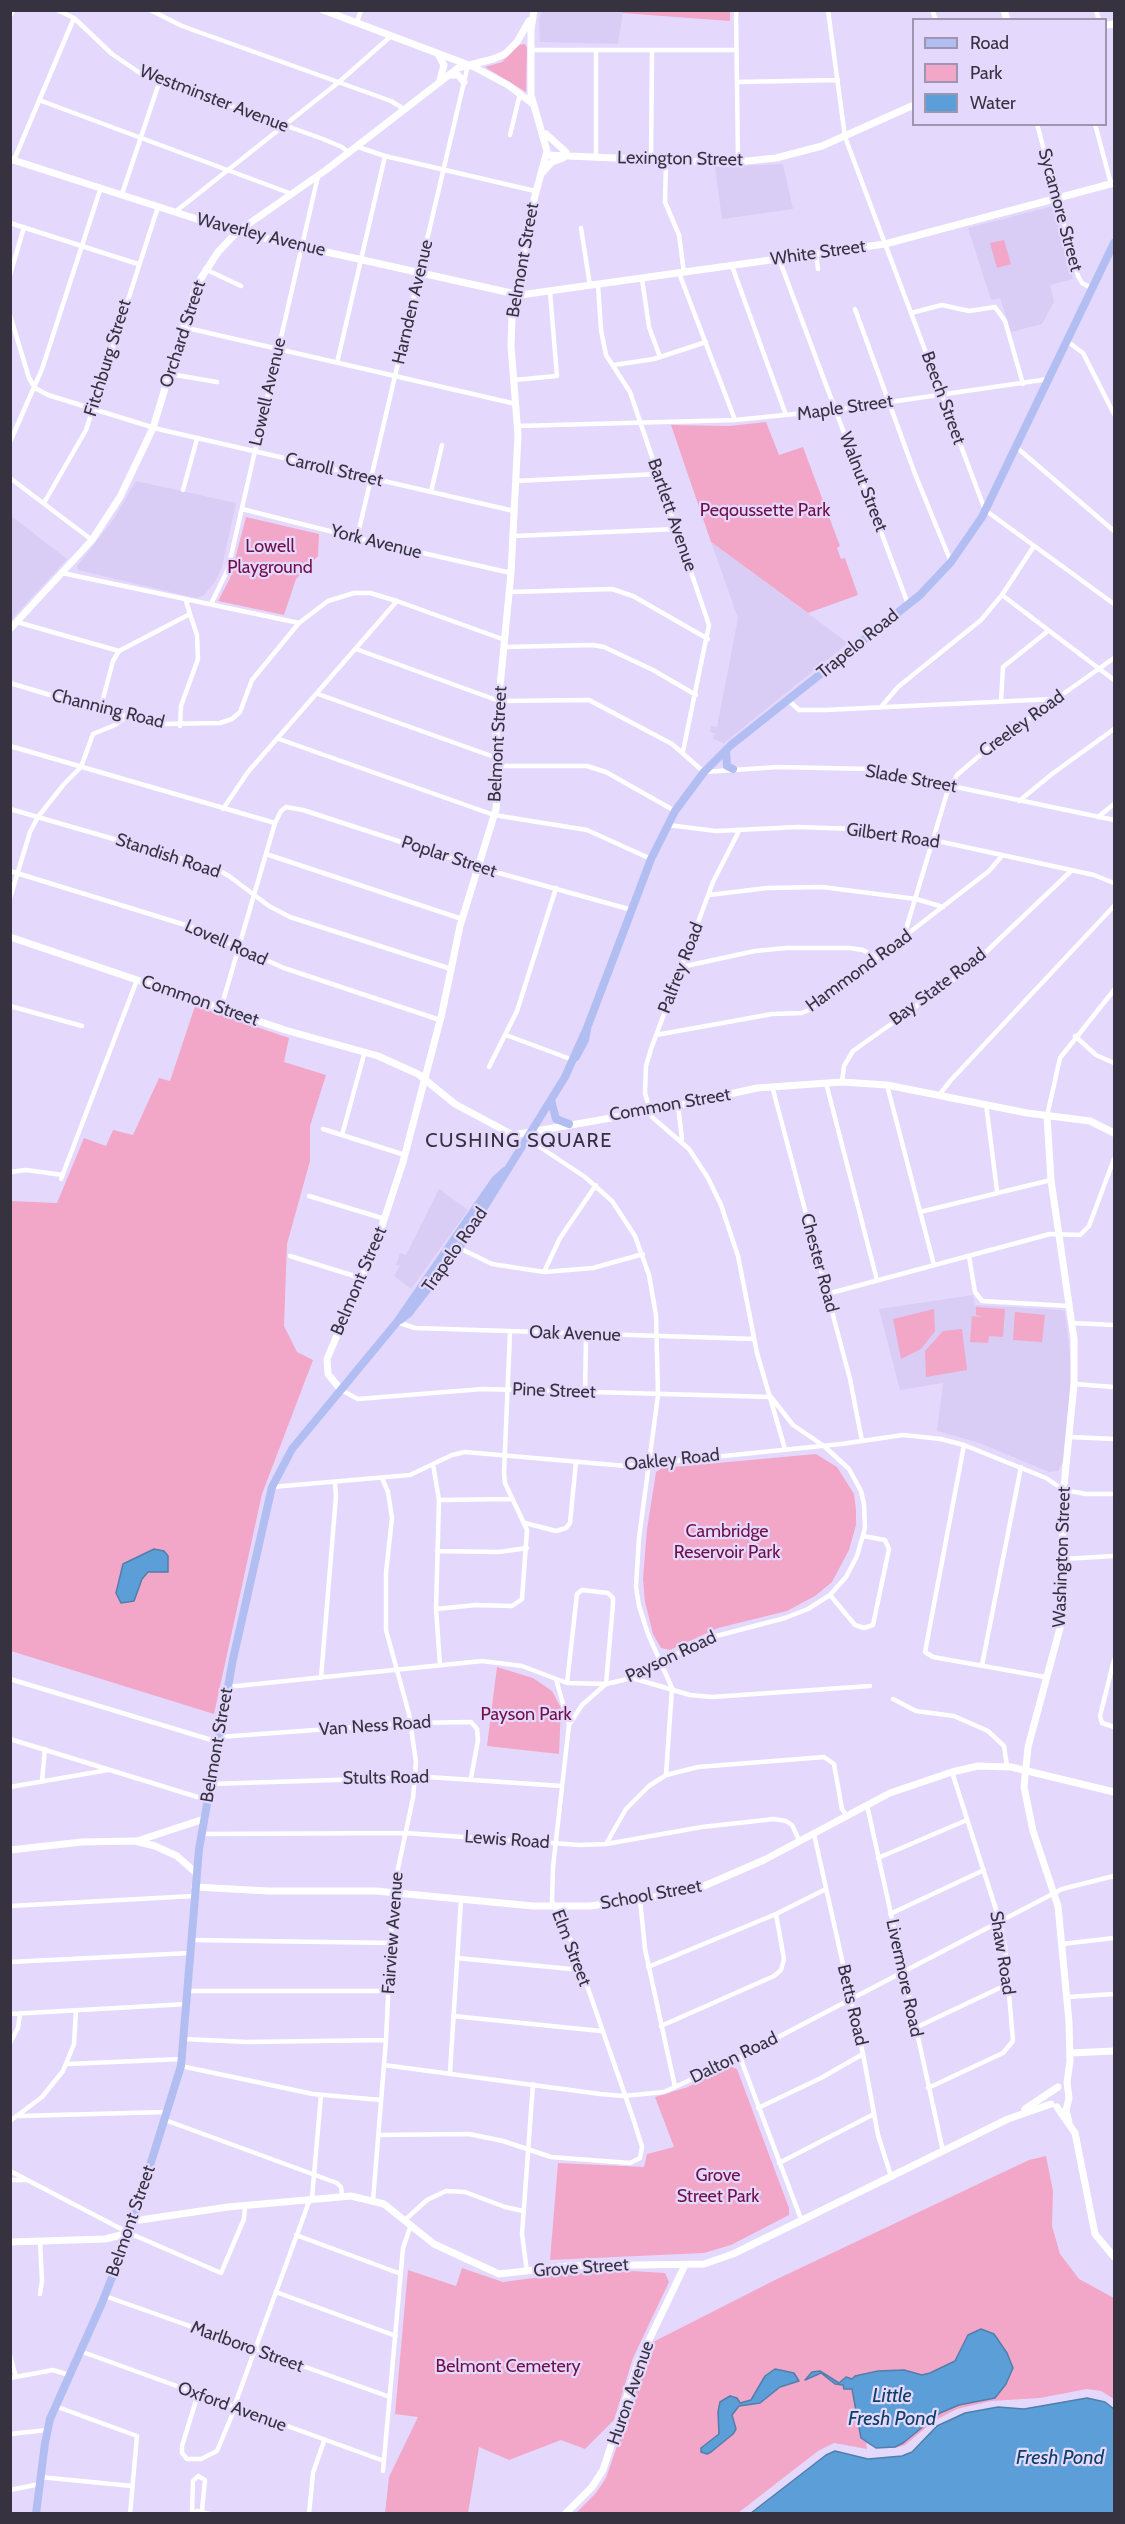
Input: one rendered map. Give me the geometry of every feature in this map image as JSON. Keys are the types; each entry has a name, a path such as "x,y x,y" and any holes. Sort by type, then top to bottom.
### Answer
{"main road":[{"name":"Trapelo Road","path":"341,1390 456,1246 495,1180 505,1171 552,1099 573,1060 580,1038 587,1028 651,860 675,811 704,772 726,750 908,604 934,582 951,562 985,510 1114,243"},
{"path":"726,750 727,766 733,769"},
{"path":"552,1099 554,1117 560,1122 569,1124"},
{"name":"Belmont Street","path":"36,2514 47,2430 55,2406 105,2296 129,2233 181,2062 196,1873 207,1800 227,1687 272,1487 292,1449 341,1390"}],"street":[{"name":"Westminster Avenue","path":"57,10 74,18 126,65 160,80 323,139 342,147 349,153"},
{"path":"150,10 174,23 391,100 404,109"},
{"path":"323,10 468,65 520,93 533,104"},
{"path":"357,22 362,10"},
{"path":"736,10 738,162"},
{"name":"Beech Street","path":"828,10 845,137 985,510"},
{"path":"533,12 530,50 533,104 547,152"},
{"name":"Orchard Street","path":"10,629 92,540 120,497 153,428 196,286 205,269 237,232 358,147 439,82 468,65 493,60 507,52 523,34 533,12"},
{"path":"13,159 74,18"},
{"path":"175,212 339,82 385,44 392,35"},
{"path":"530,50 736,50"},
{"path":"596,51 596,157"},
{"path":"651,160 652,51"},
{"path":"437,52 444,65 439,82"},
{"name":"Harnden Avenue","path":"357,538 468,65"},
{"path":"450,75 458,75 464,82"},
{"path":"122,194 160,80"},
{"path":"737,82 838,80"},
{"path":"510,135 520,93"},
{"path":"39,99 293,194"},
{"name":"Lexington Street","path":"547,152 666,161 738,162 798,153 845,137 912,106"},
{"name":"Sycamore Street","path":"1038,126 1078,279 1093,289"},
{"path":"1096,126 1113,183"},
{"path":"541,127 565,155 552,162 541,174"},
{"path":"358,147 385,156 535,191"},
{"name":"Belmont Street","path":"341,1390 328,1374 327,1359 385,1219 405,1155 426,1081 462,919 480,868 494,815 498,766 499,700 510,592 518,426 510,336 515,294 535,191 547,152"},
{"path":"337,363 385,156"},
{"name":"Waverley Avenue","path":"13,159 237,232 515,294"},
{"path":"666,161 665,202 679,235 682,273 735,420"},
{"name":"Lowell Avenue","path":"211,604 228,569 318,176"},
{"name":"White Street","path":"515,294 550,292 885,244 1113,183"},
{"path":"10,442 35,388 101,187"},
{"name":"Fitchburg Street","path":"44,503 81,442 158,207"},
{"path":"10,223 138,264"},
{"path":"10,275 24,227"},
{"name":"Bartlett Avenue","path":"581,228 606,355 627,386 708,619 708,639 683,751"},
{"path":"816,254 818,269"},
{"name":"Walnut Street","path":"779,259 908,604"},
{"path":"732,266 786,416"},
{"path":"205,269 241,286"},
{"path":"642,279 649,327 660,357"},
{"path":"514,380 557,376 550,292"},
{"path":"911,313 942,305 969,311 991,306 997,309 1005,321 1023,384"},
{"path":"855,309 951,562"},
{"path":"10,315 26,368 35,388"},
{"path":"183,327 516,404"},
{"path":"10,338 15,332"},
{"path":"614,365 660,357 706,342"},
{"path":"1067,342 1083,353 1114,414"},
{"path":"170,374 217,382"},
{"name":"Maple Street","path":"518,426 735,420 786,416 1049,379"},
{"name":"Carroll Street","path":"35,388 48,395 153,428 514,511"},
{"path":"183,490 197,439"},
{"path":"431,492 442,445"},
{"path":"1015,446 1114,531"},
{"path":"516,481 658,474"},
{"path":"10,478 92,540"},
{"path":"985,510 1114,604"},
{"name":"York Avenue","path":"241,511 511,573"},
{"path":"513,536 677,529"},
{"path":"881,707 897,687 981,620 1002,595 1034,546"},
{"path":"62,573 298,623"},
{"path":"510,592 612,589 633,596 708,639"},
{"name":"Channing Road","path":"10,683 100,710 180,726 205,725 232,719 246,702 252,680 298,623 317,608 342,595 370,593 397,601 505,643"},
{"path":"1002,595 1114,680"},
{"path":"180,726 181,706 198,659 197,634 186,601"},
{"path":"224,809 248,772 397,601"},
{"path":"100,710 113,661 119,651 190,614"},
{"path":"17,622 119,651"},
{"path":"1001,701 1000,680 1004,667 1048,631"},
{"path":"505,643 604,647 653,670 696,695"},
{"path":"356,649 499,700 589,700 683,751 704,772"},
{"name":"Creeley Road","path":"902,940 951,785 969,764 1114,658"},
{"path":"318,694 497,758"},
{"path":"788,700 799,710 1056,699"},
{"path":"10,898 38,817 64,784 81,767 93,734 121,722 127,716"},
{"path":"1019,801 1114,729"},
{"path":"279,739 494,815 587,830 651,860"},
{"path":"10,746 275,823 221,1008"},
{"path":"498,766 587,766 606,772 675,811"},
{"name":"Slade Street","path":"704,772 733,769 870,770 1114,820"},
{"path":"1098,816 1114,804"},
{"name":"Poplar Street","path":"275,823 281,810 292,807 480,868 632,910"},
{"name":"Standish Road","path":"10,809 214,868 229,876 254,896 290,917 451,969"},
{"name":"Gilbert Road","path":"668,825 686,829 739,831 824,827 933,840 1001,857 1094,875 1114,883"},
{"name":"Palfrey Road","path":"649,1111 646,1097 646,1072 656,1035 709,895 739,831"},
{"path":"266,854 462,919"},
{"name":"Hammond Road","path":"656,1035 772,1014 802,1013 902,940 989,872 1001,857"},
{"name":"Lovell Road","path":"10,871 192,927 284,968 440,1020"},
{"name":"Bay State Road","path":"842,1082 844,1066 853,1051 966,971 1071,871"},
{"path":"709,895 804,887 861,891 916,899 943,907"},
{"path":"489,1067 519,1005 556,888"},
{"path":"939,1095 1114,906"},
{"name":"Common Street","path":"10,937 285,1030 365,1051 408,1069 455,1104 514,1135 678,1106 772,1086 842,1082 887,1085 1047,1117 1090,1122 1114,1133"},
{"path":"681,967 755,951 786,948 849,948 863,950 878,958"},
{"path":"10,1172 26,1170 62,1177 137,980"},
{"path":"1047,1117 1060,1058 1075,1036 1114,990"},
{"path":"10,1006 82,1026"},
{"path":"506,1035 573,1060"},
{"path":"1075,1036 1096,1055 1114,1063"},
{"path":"342,1135 365,1051"},
{"path":"826,1083 877,1280"},
{"path":"887,1085 934,1265"},
{"name":"Chester Road","path":"772,1086 850,1379 862,1441"},
{"path":"986,1104 997,1191"},
{"name":"Payson Road","path":"678,1106 680,1131 685,1144 708,1178 728,1224 738,1256 754,1339 785,1449"},
{"name":"Payson Road","path":"649,1111 654,1119 685,1144"},
{"name":"Washington Street","path":"1047,1117 1051,1180 1072,1323 1074,1384 1064,1490 1060,1628 1045,1677 1024,1770 1024,1787 1029,1816 1054,1893 1062,1944 1068,1997 1070,2057 1067,2091"},
{"path":"322,1129 405,1155"},
{"path":"530,1132 537,1145 596,1185 624,1216 643,1254 653,1293 657,1337 658,1395 639,1538 636,1587 639,1606 672,1688 666,1775"},
{"path":"827,1294 1050,1234 1080,1235 1089,1226 1114,1159"},
{"path":"920,1212 997,1191 1051,1180"},
{"path":"544,1272 560,1238 596,1185"},
{"path":"309,1196 385,1219"},
{"path":"456,1246 492,1264 544,1272 593,1268 643,1254"},
{"path":"290,1256 361,1278"},
{"path":"969,1256 975,1292 982,1301 1069,1306"},
{"name":"Oak Avenue","path":"397,1322 412,1328 754,1339"},
{"path":"1072,1323 1114,1325"},
{"path":"436,1609 517,1605 522,1599 527,1548 525,1523 505,1483 510,1332"},
{"path":"585,1393 586,1335"},
{"path":"1074,1384 1114,1387"},
{"name":"Pine Street","path":"341,1390 358,1399 434,1391 507,1389 771,1397"},
{"name":"Payson Road","path":"227,1687 482,1661 502,1662 567,1683 606,1684 632,1678 660,1661 718,1634 785,1618 830,1595 846,1577 857,1556 863,1536 864,1504 861,1491 849,1469 824,1446 793,1425 771,1397"},
{"name":"Oakley Road","path":"272,1487 335,1483 410,1474 465,1452 615,1466 824,1446 887,1436 920,1435 964,1445 1047,1478 1064,1490"},
{"path":"1070,1437 1114,1439"},
{"path":"964,1445 926,1653 933,1657 1045,1677"},
{"path":"525,1523 543,1530 556,1531 566,1528 570,1523 576,1462"},
{"path":"433,1464 439,1500 436,1609 440,1665"},
{"path":"982,1665 1021,1467"},
{"name":"Fairview Avenue","path":"373,2200 386,2040 393,1892 414,1777 415,1743 386,1630 386,1573 392,1518 388,1492 382,1478"},
{"path":"321,1678 336,1496 335,1483"},
{"path":"1064,1490 1086,1494 1114,1494"},
{"path":"439,1500 512,1498"},
{"path":"830,1595 855,1625 864,1628 873,1625 889,1549 885,1540 863,1536"},
{"path":"437,1551 499,1552 527,1548"},
{"path":"1063,1558 1114,1556"},
{"path":"567,1683 575,1600 582,1590 608,1593 613,1598 606,1684"},
{"path":"1114,1660 1100,1721 1114,1727"},
{"path":"10,1678 218,1739"},
{"path":"632,1678 690,1695 712,1698 870,1686"},
{"name":"Elm Street","path":"528,2150 551,2157 637,2161 642,2147 581,1970 552,1901 569,1725 556,1679"},
{"name":"Elm Street","path":"569,1725 582,1705 606,1684"},
{"path":"893,1699 916,1711 954,1716 988,1731 1004,1746 1007,1766"},
{"name":"Van Ness Road","path":"218,1739 411,1723 476,1724 478,1740 471,1778"},
{"path":"10,1739 207,1800"},
{"path":"42,1781 45,1749"},
{"path":"606,1844 632,1802 666,1775 698,1767 818,1756 829,1759 834,1764 842,1809 847,1816"},
{"name":"School Street","path":"195,1887 268,1891 393,1892 556,1907 640,1899 704,1886 764,1860 907,1786 978,1766 1007,1766 1114,1792"},
{"path":"10,1787 110,1769"},
{"name":"Shaw Road","path":"928,2088 1004,2053 1011,2046 1013,2031 1000,1922 952,1772"},
{"name":"Stults Road","path":"210,1784 414,1777 471,1778 562,1786"},
{"name":"Livermore Road","path":"867,1805 943,2151"},
{"path":"135,1841 204,1819"},
{"name":"Lewis Road","path":"202,1834 405,1833 556,1844 606,1844 702,1827 774,1820 786,1821 792,1825 799,1840"},
{"path":"878,1857 968,1820"},
{"name":"Betts Road","path":"814,1834 863,2054 874,2114 891,2176"},
{"path":"10,1850 70,1843 135,1841 155,1846 177,1856 196,1873"},
{"path":"890,1914 984,1870"},
{"name":"Dalton Road","path":"384,2066 450,2072 624,2096 664,2092 740,2057 1062,1889 1114,1876"},
{"path":"648,1967 776,1914 826,1889"},
{"path":"10,1906 194,1896"},
{"path":"640,1899 648,1967 675,2087"},
{"path":"450,2072 461,1900"},
{"path":"661,2026 774,1976 781,1970 784,1959 776,1914"},
{"path":"1062,1944 1114,1938"},
{"path":"191,1940 391,1943"},
{"path":"10,1962 190,1953"},
{"path":"457,1958 581,1970"},
{"path":"915,2028 1008,1984"},
{"path":"188,1991 388,1991"},
{"path":"1068,1997 1114,1994"},
{"path":"10,2014 187,2004"},
{"path":"10,2121 48,2091 67,2064 75,2037 76,2010"},
{"path":"10,2043 18,2028 20,2013"},
{"path":"453,2016 601,2031"},
{"path":"184,2039 247,2042 386,2040"},
{"path":"1070,2057 1114,2051"},
{"path":"758,2108 821,2078 863,2054"},
{"path":"740,2057 801,2219"},
{"name":"Washington Street","path":"1058,2086 1070,2057"},
{"path":"67,2064 181,2062 321,2095 381,2100"},
{"path":"527,2272 522,2234 532,2084"},
{"path":"1069,2122 1066,2104 1069,2098 1067,2091 1058,2086 1048,2095 1075,2133 1095,2234 1114,2257"},
{"path":"198,2394 182,2444 182,2453 187,2459 201,2459 217,2451 234,2408 311,2198 321,2095"},
{"name":"Grove Street","path":"133,2221 245,2205 342,2196 373,2200 391,2208 434,2244 484,2269 502,2274 577,2265 685,2265 721,2259 1018,2114 1048,2095"},
{"path":"1054,2106 1066,2104"},
{"name":"Grove Street","path":"1018,2114 1054,2106"},
{"path":"779,2163 874,2114"},
{"path":"19,2116 166,2116 340,2184 342,2196"},
{"path":"378,2135 469,2134 528,2150"},
{"path":"10,2171 129,2233 221,2273 244,2219 245,2205"},
{"path":"10,2180 26,2180"},
{"path":"383,2471 404,2242 408,2223 427,2200 447,2191 465,2192 523,2211"},
{"path":"10,2242 105,2239 129,2233"},
{"path":"296,2235 401,2274"},
{"path":"40,2241 42,2281 40,2294"},
{"name":"Huron Avenue","path":"565,2514 592,2487 603,2470 638,2363 685,2265"},
{"path":"276,2292 396,2336"},
{"name":"Marlboro Street","path":"105,2296 390,2397"},
{"name":"Oxford Avenue","path":"80,2351 384,2461"},
{"path":"10,2355 14,2377 53,2370 69,2375"},
{"path":"55,2406 137,2436 130,2514"},
{"path":"10,2434 47,2430"},
{"path":"309,2514 313,2475 324,2440"},
{"path":"202,2511 205,2480 198,2476 193,2481 191,2513 202,2511 210,2514"},
{"path":"10,2490 40,2481 132,2486"}],"shaded area":[{"path":"542,11 623,11 618,44 540,42 539,20"},
{"path":"783,164 793,209 722,219 715,167"},
{"path":"1054,206 1073,279 1050,285 1054,302 1042,324 1011,332 1000,298 991,300 968,228"},
{"path":"136,481 236,503 222,567 215,582 203,596 196,598 78,570 77,566 113,520"},
{"path":"10,515 67,559 12,619 10,618"},
{"path":"711,542 848,643 724,743 713,739 715,733 710,732 711,726 717,727 738,618"},
{"path":"439,1189 468,1210 411,1289 394,1276 400,1266 396,1265 400,1253 406,1255"},
{"path":"973,1295 975,1305 1065,1312 1072,1370 1064,1460 1058,1471 1049,1472 977,1442 937,1431 943,1383 900,1390 879,1309"}],"green space":[{"path":"623,10 730,11 730,21 622,13"},
{"path":"525,44 527,48 526,92 485,67 502,62 519,45"},
{"path":"1004,240 1011,264 997,268 990,243"},
{"name":"Peqoussette Park","path":"766,422 779,455 803,447 840,546 837,548 841,559 845,558 858,595 808,613 711,542 671,425 729,426"},
{"name":"Lowell Playground","path":"246,517 319,534 318,556 296,579 284,615 218,601 230,578"},
{"path":"195,1006 289,1038 284,1062 326,1075 310,1126 310,1161 287,1244 284,1326 297,1352 313,1360 262,1494 214,1714 11,1651 11,1201 57,1203 84,1138 106,1146 113,1130 133,1135 159,1078 170,1081"},
{"path":"976,1307 1005,1309 1003,1337 989,1336 988,1343 970,1342 972,1316 983,1317 976,1315"},
{"path":"934,1309 935,1331 921,1349 901,1359 893,1319"},
{"path":"1015,1312 1045,1315 1042,1342 1013,1340"},
{"path":"962,1329 967,1370 926,1377 925,1351 943,1331"},
{"name":"Cambridge Reservoir Park","path":"816,1454 837,1467 854,1494 856,1510 856,1525 849,1550 832,1582 815,1596 787,1611 718,1628 670,1650 661,1648 653,1634 645,1602 643,1579 647,1529 656,1472 662,1468"},
{"name":"Payson Park","path":"497,1667 533,1678 552,1691 561,1708 559,1754 487,1746"},
{"name":"Grove Street Park","path":"729,2066 737,2069 789,2208 789,2215 731,2245 704,2253 550,2260 558,2163 644,2167 647,2154 674,2147 655,2097 688,2087"},
{"path":"1046,2156 1053,2191 1052,2226 1060,2254 1079,2279 1114,2298 1114,2399 1101,2391 1087,2389 1040,2398 991,2401 957,2409 934,2421 905,2445 895,2448 876,2448 866,2443 867,2449 834,2443 818,2451 738,2513 575,2514 596,2493 606,2478 653,2342 775,2280 1029,2160"},
{"name":"Belmont Cemetery","path":"462,2268 503,2282 563,2274 632,2271 665,2273 669,2282 633,2358 614,2420 585,2449 561,2440 509,2460 479,2447 468,2513 385,2513 389,2477 418,2417 395,2414 408,2270 456,2286"}],"water":[{"path":"154,1549 164,1551 168,1556 168,1572 148,1572 142,1579 134,1601 121,1603 116,1593 123,1564"},
{"name":"Little Fresh Pond","path":"981,2329 994,2334 1007,2353 1013,2368 1006,2384 995,2398 959,2405 940,2413 895,2447 876,2448 861,2438 852,2389 844,2389 843,2385 835,2384 821,2373 805,2380 812,2372 820,2371 839,2383 846,2377 852,2379 855,2376 878,2371 904,2370 922,2375 930,2373 955,2361 968,2335"},
{"path":"775,2369 794,2373 799,2381 780,2387 760,2403 739,2406 732,2415 736,2429 733,2434 711,2452 707,2454 701,2452 701,2448 719,2434 720,2402 730,2396 737,2398 740,2403 751,2400 765,2376"},
{"name":"Fresh Pond","path":"1087,2398 1105,2402 1114,2409 1114,2513 751,2513 826,2455 835,2451 868,2459 902,2456 912,2452 937,2426 965,2413 998,2407 1024,2409"}],"district":[{"name":"CUSHING SQUARE","path":"519,1141"}]}
